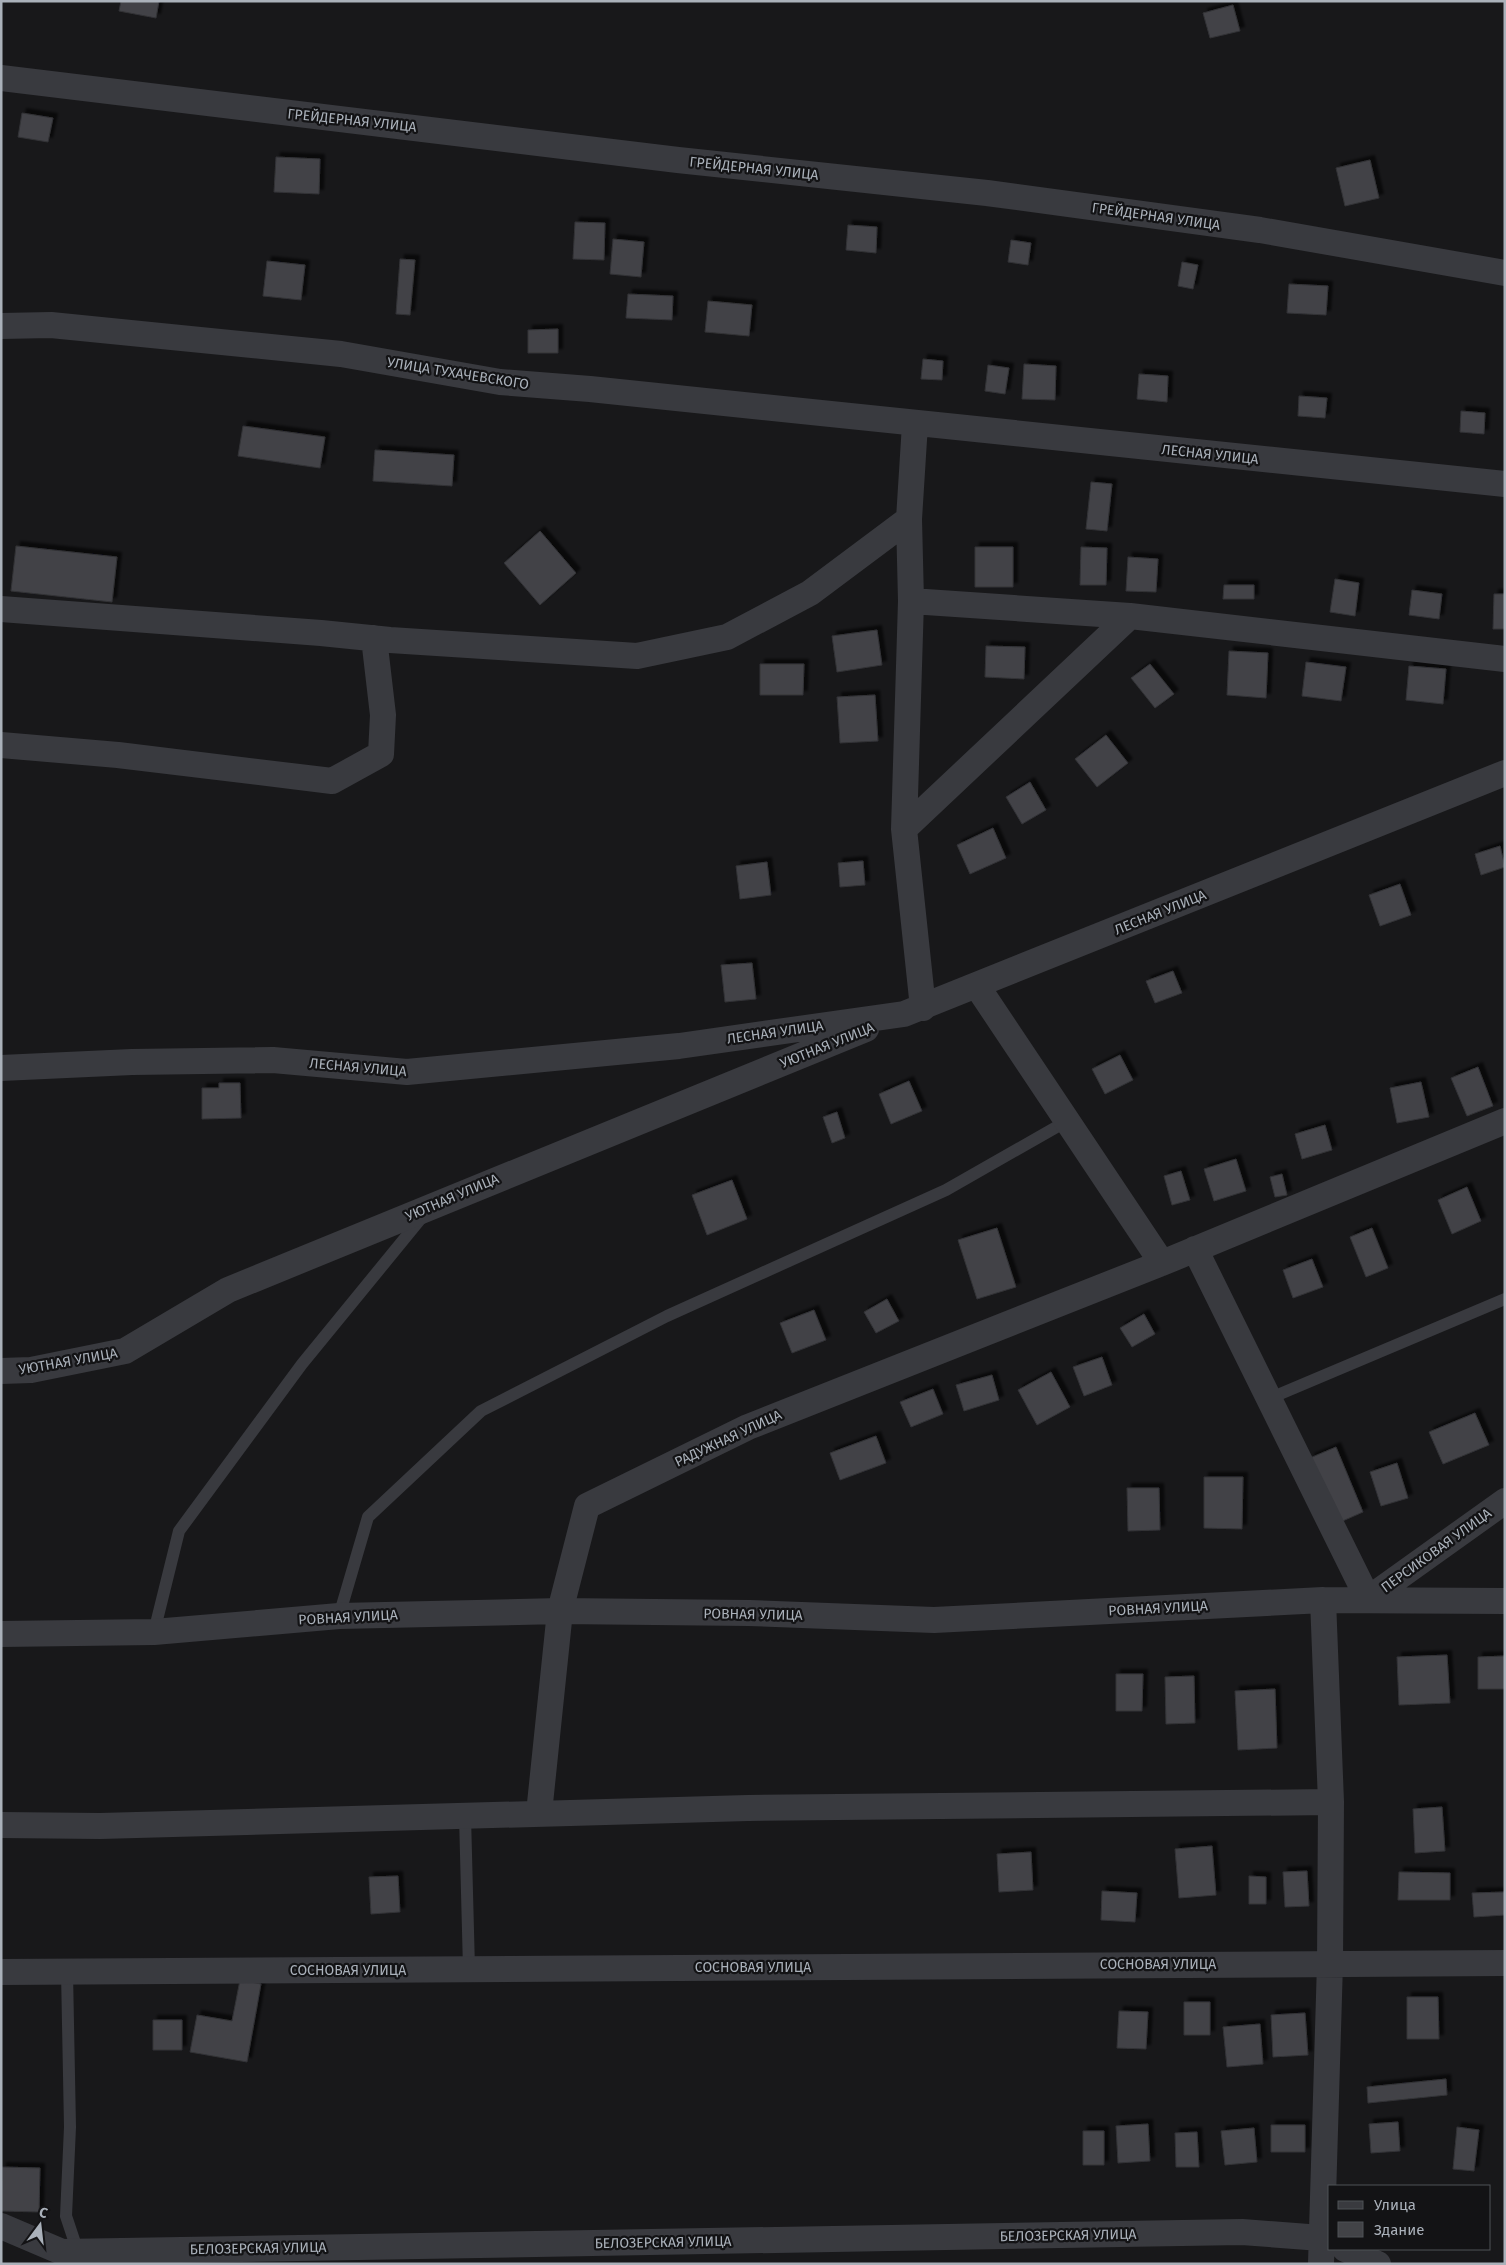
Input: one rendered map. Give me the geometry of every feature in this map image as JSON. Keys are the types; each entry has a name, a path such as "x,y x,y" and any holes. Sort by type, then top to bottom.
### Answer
{"street":[{"name":"ГРЕЙДЕРНАЯ УЛИЦА","path":"1,78 678,160 987,193 1260,230 1505,273"},
{"name":"УЛИЦА ТУХАЧЕВСКОГО","path":"1,326 51,325 341,354 500,382 590,389 915,424"},
{"name":"ЛЕСНАЯ УЛИЦА","path":"915,424 1505,484"},
{"path":"913,1011 904,828 911,601 909,519 915,424"},
{"path":"1,609 637,656 727,637 810,593 909,519"},
{"path":"911,601 1130,616 1505,659"},
{"path":"904,828 1130,616"},
{"path":"1,745 118,755 332,781 381,754 383,715 374,638"},
{"name":"ЛЕСНАЯ УЛИЦА","path":"1,1068 132,1062 273,1060 407,1072 679,1046 913,1011 1505,772"},
{"path":"978,986 1162,1263 1505,1121"},
{"name":"УЮТНАЯ УЛИЦА","path":"1,1371 31,1370 125,1351 228,1290 913,1011"},
{"path":"1195,1249 1368,1598"},
{"name":"РАДУЖНАЯ УЛИЦА","path":"539,1813 560,1611 586,1506 748,1427 1162,1263"},
{"name":"ПЕРСИКОВАЯ УЛИЦА","path":"1368,1598 1505,1501"},
{"name":"РОВНАЯ УЛИЦА","path":"1,1634 154,1632 339,1616 560,1611 748,1613 934,1620 1368,1598 1505,1600"},
{"path":"1321,2264 1325,2240 1331,1802 1323,1600"},
{"path":"1,1825 100,1826 748,1808 1331,1802"},
{"name":"СОСНОВАЯ УЛИЦА","path":"1,1972 1330,1962 1505,1963"},
{"name":"БЕЛОЗЕРСКАЯ УЛИЦА","path":"1,2226 81,2258 1242,2232 1325,2240"},
{"path":"1347,2250 1378,2264"}],"lane":[{"path":"339,1616 368,1517 481,1411 667,1316 946,1190 1068,1121"},
{"path":"154,1632 179,1531 302,1364 431,1206"},
{"path":"1268,1399 1505,1299"},
{"path":"466,1816 469,1969"},
{"path":"67,1972 70,2127 66,2216 81,2258"}],"building":[{"path":"121,1 159,1 156,18 119,11"},
{"path":"1233,5 1240,31 1210,38 1203,13"},
{"path":"22,113 53,118 48,142 18,137"},
{"path":"276,157 320,159 319,194 274,192"},
{"path":"1370,160 1379,198 1345,206 1336,168"},
{"path":"575,222 605,223 604,260 573,259"},
{"path":"848,225 877,227 876,253 846,250"},
{"path":"613,239 644,242 641,277 610,274"},
{"path":"1011,240 1031,243 1028,265 1008,262"},
{"path":"400,259 415,260 410,315 396,314"},
{"path":"267,261 305,265 301,300 263,296"},
{"path":"1182,262 1198,265 1193,289 1178,286"},
{"path":"1289,284 1328,286 1326,315 1287,313"},
{"path":"628,294 673,296 672,320 626,318"},
{"path":"708,301 752,305 749,336 705,332"},
{"path":"558,329 558,353 528,353 528,330"},
{"path":"923,359 943,361 942,380 921,379"},
{"path":"1024,364 1056,366 1055,400 1022,399"},
{"path":"988,365 1009,368 1005,394 985,391"},
{"path":"1139,374 1168,376 1167,402 1137,399"},
{"path":"1299,396 1327,398 1325,418 1298,416"},
{"path":"1461,411 1485,413 1484,434 1460,432"},
{"path":"243,426 325,437 320,468 238,456"},
{"path":"375,450 454,455 452,486 373,481"},
{"path":"1091,482 1112,484 1107,531 1086,529"},
{"path":"540,531 576,573 540,605 504,563"},
{"path":"16,546 117,557 112,602 11,591"},
{"path":"975,547 1013,547 1013,587 975,587"},
{"path":"1081,547 1107,548 1106,585 1080,585"},
{"path":"1128,557 1158,559 1156,592 1126,591"},
{"path":"1335,579 1359,583 1355,616 1330,612"},
{"path":"1224,585 1254,585 1254,599 1223,599"},
{"path":"1412,590 1442,594 1439,619 1409,615"},
{"path":"1494,594 1505,594 1505,629 1493,629"},
{"path":"877,630 882,665 837,672 832,636"},
{"path":"986,646 1025,647 1024,679 985,677"},
{"path":"1229,651 1268,653 1266,698 1227,695"},
{"path":"1306,662 1346,667 1341,701 1302,696"},
{"path":"760,664 804,664 803,695 760,695"},
{"path":"1150,664 1174,694 1155,708 1131,678"},
{"path":"1409,666 1446,669 1443,704 1406,700"},
{"path":"875,695 878,741 840,743 837,697"},
{"path":"1106,735 1128,763 1097,787 1075,759"},
{"path":"1030,782 1046,810 1022,824 1006,797"},
{"path":"993,828 1006,858 970,874 957,845"},
{"path":"1500,846 1505,867 1481,875 1475,854"},
{"path":"863,861 865,885 840,887 838,863"},
{"path":"767,862 771,895 740,899 736,866"},
{"path":"1400,884 1411,915 1380,926 1369,895"},
{"path":"752,963 756,999 725,1002 721,965"},
{"path":"1173,971 1182,993 1155,1003 1146,981"},
{"path":"1120,1055 1133,1080 1105,1094 1092,1069"},
{"path":"1478,1067 1493,1106 1467,1116 1451,1078"},
{"path":"909,1081 922,1111 891,1124 879,1094"},
{"path":"1421,1082 1429,1117 1397,1123 1390,1088"},
{"path":"219,1083 240,1083 241,1118 202,1119 202,1088 219,1088"},
{"path":"837,1112 845,1138 832,1143 823,1117"},
{"path":"1325,1125 1332,1150 1302,1159 1295,1134"},
{"path":"1236,1159 1246,1191 1214,1201 1204,1169"},
{"path":"1181,1171 1190,1200 1172,1205 1164,1176"},
{"path":"1282,1174 1287,1195 1275,1197 1270,1177"},
{"path":"732,1180 747,1219 707,1235 692,1195"},
{"path":"1467,1187 1481,1221 1452,1234 1438,1200"},
{"path":"997,1228 1016,1287 977,1299 958,1240"},
{"path":"1372,1228 1388,1268 1366,1277 1350,1237"},
{"path":"1312,1259 1323,1287 1293,1298 1283,1270"},
{"path":"887,1299 899,1321 876,1333 864,1312"},
{"path":"814,1310 826,1340 792,1353 780,1323"},
{"path":"1144,1314 1155,1334 1132,1347 1120,1328"},
{"path":"1102,1357 1112,1385 1084,1396 1073,1367"},
{"path":"1051,1372 1070,1407 1037,1425 1018,1390"},
{"path":"992,1375 999,1400 964,1411 956,1385"},
{"path":"933,1389 943,1414 911,1427 900,1402"},
{"path":"1475,1413 1489,1445 1443,1464 1429,1432"},
{"path":"876,1436 886,1463 840,1480 830,1453"},
{"path":"1336,1447 1363,1512 1338,1523 1310,1458"},
{"path":"1397,1463 1408,1498 1381,1506 1370,1472"},
{"path":"1204,1477 1243,1477 1242,1529 1204,1528"},
{"path":"1127,1488 1159,1488 1160,1530 1128,1531"},
{"path":"1447,1655 1450,1703 1399,1705 1397,1657"},
{"path":"1505,1656 1505,1689 1478,1689 1478,1657"},
{"path":"1116,1674 1143,1674 1142,1711 1116,1711"},
{"path":"1194,1676 1195,1723 1166,1724 1165,1677"},
{"path":"1275,1689 1277,1748 1238,1750 1235,1691"},
{"path":"1442,1807 1445,1851 1415,1853 1413,1809"},
{"path":"1212,1846 1216,1895 1179,1898 1175,1849"},
{"path":"1031,1852 1033,1890 999,1892 997,1854"},
{"path":"1307,1871 1309,1906 1285,1907 1283,1872"},
{"path":"1399,1872 1450,1873 1450,1900 1398,1900"},
{"path":"398,1876 400,1912 371,1914 369,1877"},
{"path":"1249,1876 1266,1877 1266,1904 1249,1904"},
{"path":"1102,1891 1137,1893 1135,1922 1101,1920"},
{"path":"1505,1892 1505,1915 1474,1917 1472,1893"},
{"path":"240,1980 261,1984 247,2062 190,2052 197,2015 232,2021"},
{"path":"1407,1997 1438,1997 1439,2039 1407,2039"},
{"path":"1184,2002 1210,2002 1210,2035 1184,2035"},
{"path":"1119,2011 1148,2012 1146,2049 1117,2048"},
{"path":"1305,2013 1308,2055 1273,2057 1271,2015"},
{"path":"153,2020 182,2020 182,2050 153,2050"},
{"path":"1260,2024 1263,2064 1227,2067 1223,2027"},
{"path":"1446,2079 1447,2095 1368,2103 1367,2087"},
{"path":"1398,2122 1400,2151 1371,2153 1369,2124"},
{"path":"1148,2124 1150,2161 1118,2163 1116,2126"},
{"path":"1271,2125 1305,2125 1305,2152 1271,2152"},
{"path":"1457,2127 1479,2130 1474,2171 1453,2169"},
{"path":"1254,2128 1257,2162 1225,2165 1221,2131"},
{"path":"1083,2131 1104,2131 1104,2165 1083,2165"},
{"path":"1197,2132 1199,2167 1176,2167 1175,2133"},
{"path":"2,2167 40,2168 39,2212 1,2211"}]}
